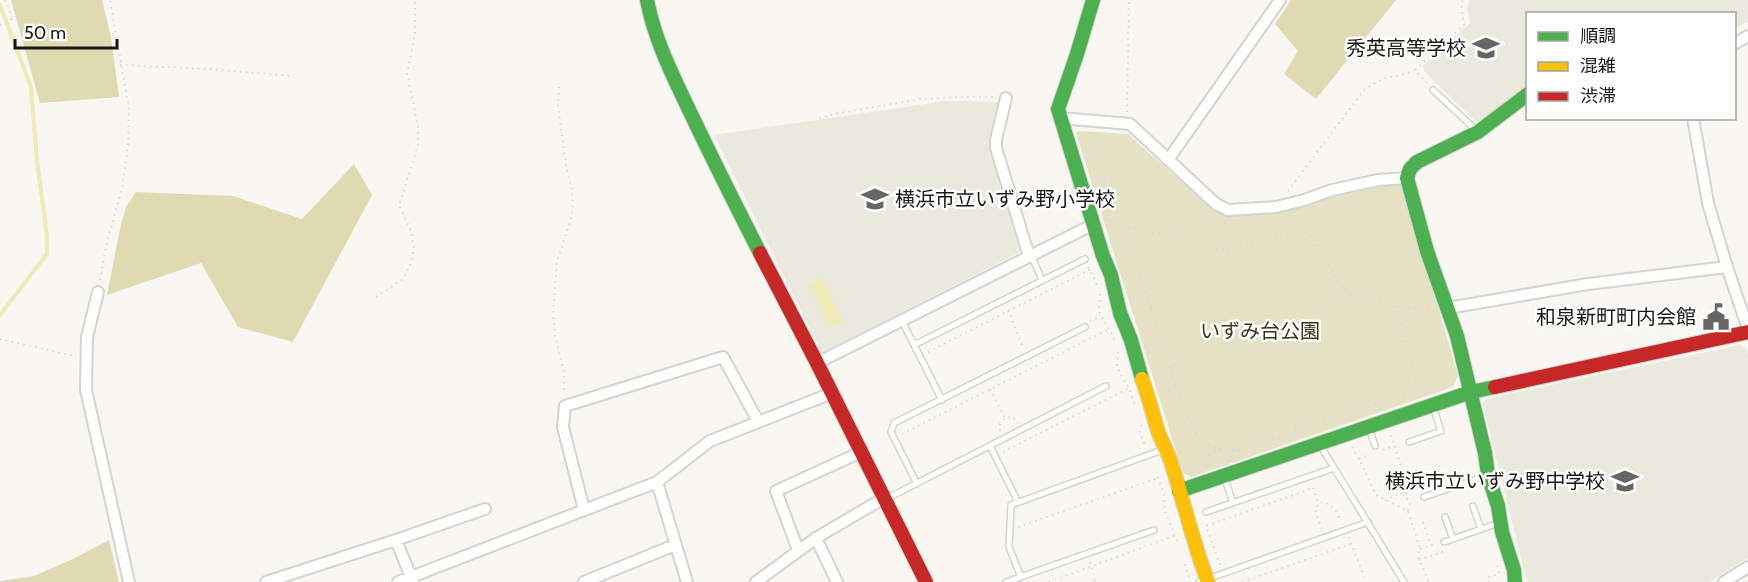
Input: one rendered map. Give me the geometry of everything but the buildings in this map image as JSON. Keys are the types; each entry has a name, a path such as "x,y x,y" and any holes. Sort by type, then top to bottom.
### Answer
{"street":[{"path":"647,0 651,21 661,50 733,201 926,582"},
{"path":"1093,0 1058,109 1111,275 1120,313 1131,340 1138,370 1179,491 1205,581"},
{"path":"1168,160 1280,0"},
{"path":"1515,582 1457,336 1441,309 1407,178 1410,169 1417,162 1478,132 1526,94"},
{"path":"1006,98 996,148 1030,256"},
{"path":"1060,118 1130,124 1216,204 1228,210 1276,207 1332,190 1378,180 1407,178"},
{"path":"1179,491 1471,392 1748,331 1708,203 1693,120"},
{"path":"817,363 1094,224"},
{"path":"1441,309 1588,284 1727,267"},
{"path":"98,292 87,337 87,400 129,582"},
{"path":"584,510 563,427 565,406 723,357 758,421"},
{"path":"398,582 412,579 657,482 710,441 832,393"},
{"path":"798,550 776,491 861,452"},
{"path":"657,482 687,582"},
{"path":"756,582 816,538 884,499"},
{"path":"266,582 485,509"},
{"path":"816,538 837,582"},
{"path":"396,540 412,579"},
{"path":"584,582 675,545"},
{"path":"1724,582 1748,567"}],"lane":[{"path":"1433,90 1478,132"},
{"path":"1030,256 1042,280"},
{"path":"914,345 1085,259"},
{"path":"902,320 942,400"},
{"path":"917,484 891,432 894,423 1085,327"},
{"path":"884,499 1106,386"},
{"path":"1409,442 1441,431 1432,405"},
{"path":"1369,427 1375,446"},
{"path":"1319,443 1402,579 1393,582"},
{"path":"990,446 1018,502"},
{"path":"1021,577 1009,548 1011,505 1165,449"},
{"path":"1206,512 1334,468"},
{"path":"1424,497 1488,475"},
{"path":"1219,478 1233,503"},
{"path":"1473,506 1481,529"},
{"path":"1445,517 1453,539"},
{"path":"1205,581 1368,522"},
{"path":"1444,542 1501,522"},
{"path":"1006,582 1154,530"}],"path":[{"path":"5,0 12,17"},
{"path":"0,24 49,0"},
{"path":"98,292 107,241 122,189 128,145 129,109 110,0"},
{"path":"376,297 403,279 410,266 414,249 411,231 399,205 418,146 418,126 407,74 415,35 415,0"},
{"path":"1127,124 1129,0"},
{"path":"1276,207 1364,90 1375,83 1390,77 1405,75 1415,69 1464,25 1461,3 1464,0"},
{"path":"120,65 293,76"},
{"path":"1415,69 1421,76"},
{"path":"559,87 558,105 573,207 557,262 553,315 555,336 564,373 565,406"},
{"path":"819,118 920,99 962,96 1006,98"},
{"path":"1088,121 1098,151 1104,156 1113,181 1103,198 1112,226"},
{"path":"1094,224 1124,227 1205,244 1215,249 1226,249 1304,232 1315,241 1340,284 1348,293 1396,306 1441,309"},
{"path":"1124,227 1176,387 1196,433 1211,446 1220,449 1243,450 1410,392 1416,380 1396,306"},
{"path":"1222,233 1236,274"},
{"path":"1085,259 1100,294 1099,311 1117,347 1119,372 1129,388 1137,409"},
{"path":"920,356 1106,263"},
{"path":"1313,305 1348,293"},
{"path":"1150,307 1159,303"},
{"path":"1009,310 1028,356"},
{"path":"894,438 1124,322"},
{"path":"0,339 86,358"},
{"path":"1170,368 1180,364"},
{"path":"996,456 1143,383"},
{"path":"990,389 1005,418"},
{"path":"1141,419 1140,433 1149,455"},
{"path":"1295,423 1297,428"},
{"path":"1291,433 1291,430 1297,428 1302,427 1303,429"},
{"path":"1346,434 1376,495 1408,511"},
{"path":"1219,478 1207,458 1220,449 1226,436"},
{"path":"1395,446 1407,485 1405,492 1410,504 1408,511 1420,549 1418,556 1429,582"},
{"path":"1309,476 1319,503"},
{"path":"1010,530 1158,477 1164,495 1165,512 1181,553"},
{"path":"1223,574 1206,526 1313,488"},
{"path":"1385,500 1405,492"},
{"path":"1423,522 1431,545"},
{"path":"1049,582 1191,532"},
{"path":"1420,549 1444,542"},
{"path":"1242,582 1351,544"},
{"path":"1087,554 1095,582"},
{"path":"1489,582 1487,578 1499,574 1494,555"},
{"path":"1184,561 1190,582"}],"shaded area":[{"path":"11,0 102,0 111,37 119,97 40,103"},
{"path":"1291,0 1396,0 1316,99 1284,74 1298,51 1275,24"},
{"name":"秀英高等学校","path":"1470,0 1748,0 1748,21 1736,28 1736,12 1526,12 1526,90 1485,121 1475,121 1424,71 1423,66 1470,23 1467,7"},
{"name":"横浜市立いずみ野小学校","path":"946,101 998,102 990,146 1020,252 822,353 714,135"},
{"path":"354,164 372,195 293,342 238,327 201,263 107,295 121,224 126,207 136,192 233,196 302,219"},
{"path":"822,278 843,323 830,329 808,284"},
{"name":"横浜市立いずみ野中学校","path":"1740,345 1746,348 1748,354 1748,558 1709,582 1527,582 1483,404 1485,399"},
{"path":"109,540 119,582 0,582 34,576"}],"green space":[{"name":"いずみ台公園","path":"1078,131 1128,134 1212,209 1224,215 1270,214 1345,194 1393,184 1402,185 1458,375 1453,387 1191,477 1183,473 1076,133"}],"waterway":[{"path":"0,5 31,87 37,161 47,236 47,254 0,315"}],"traffic: fast":[{"path":"647,0 660,45 672,74 760,253"},
{"path":"1093,0 1058,109 1142,379"},
{"path":"1515,582 1457,336 1427,251 1407,178 1410,169 1417,162 1478,132 1526,96"},
{"path":"1179,491 1471,392 1495,387"}],"traffic: slow":[{"path":"1142,379 1158,432 1171,462 1208,582"}],"traffic: jam":[{"path":"760,253 926,582"},
{"path":"1495,387 1748,332"}],"place":[{"name":"秀英高等学校","path":"1486,48"},
{"name":"横浜市立いずみ野小学校","path":"875,199"},
{"name":"和泉新町町内会館","path":"1716,317"},
{"name":"横浜市立いずみ野中学校","path":"1625,481"}]}
